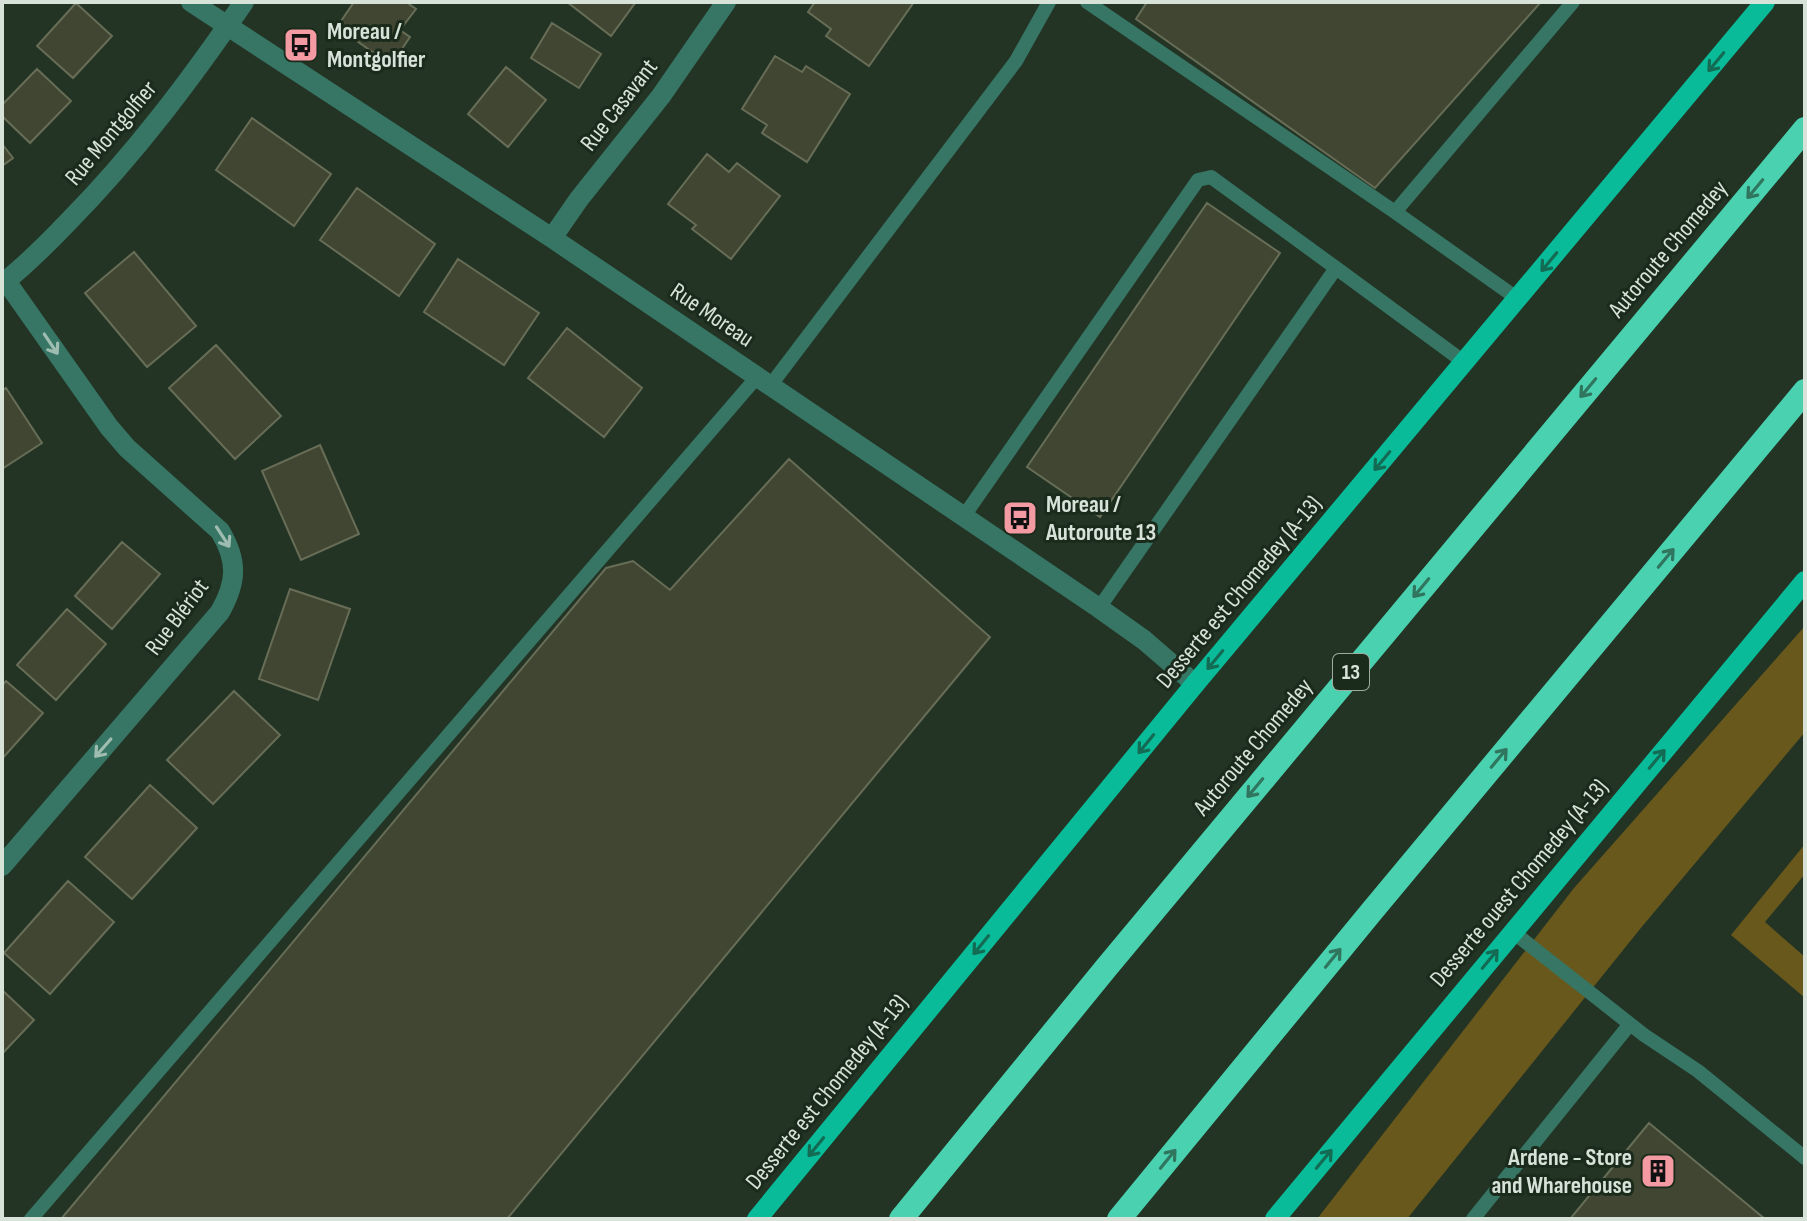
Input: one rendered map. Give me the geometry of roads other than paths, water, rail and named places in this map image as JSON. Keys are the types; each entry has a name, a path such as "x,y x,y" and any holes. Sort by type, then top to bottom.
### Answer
{"highway":[{"name":"Autoroute Chomedey","path":"901,1219 1255,788 1805,129"},
{"path":"1119,1219 1805,391"}],"main road":[{"name":"Desserte est Chomedey (A-13)","path":"757,1219 1195,684 1765,2"},
{"name":"Desserte ouest Chomedey (A-13)","path":"1275,1219 1805,581"}],"street":[{"name":"Rue Moreau","path":"191,2 552,238 964,516 1144,640 1195,684"},
{"name":"Rue Montgolfier","path":"4,282 52,238 113,174 148,133 244,2"},
{"name":"Rue Casavant","path":"552,238 661,96 726,2"},
{"name":"Rue Blériot","path":"2,866 220,612 234,578 229,545 220,531 142,462 109,427 4,282"}],"lane":[{"path":"31,1219 764,382 1016,61 1049,2"},
{"path":"1087,2 1518,299"},
{"path":"1395,212 1573,2"},
{"path":"964,516 1198,180 1211,177 1464,362"},
{"path":"1099,608 1336,268"},
{"path":"1513,932 1630,1024 1698,1071 1805,1158"},
{"path":"1473,1219 1630,1024"}],"place":[{"name":"Moreau / Montgolfier","path":"301,45"},
{"name":"Moreau / Autoroute 13","path":"1020,518"},
{"name":"Ardene - Store and Wharehouse","path":"1658,1171"}]}
